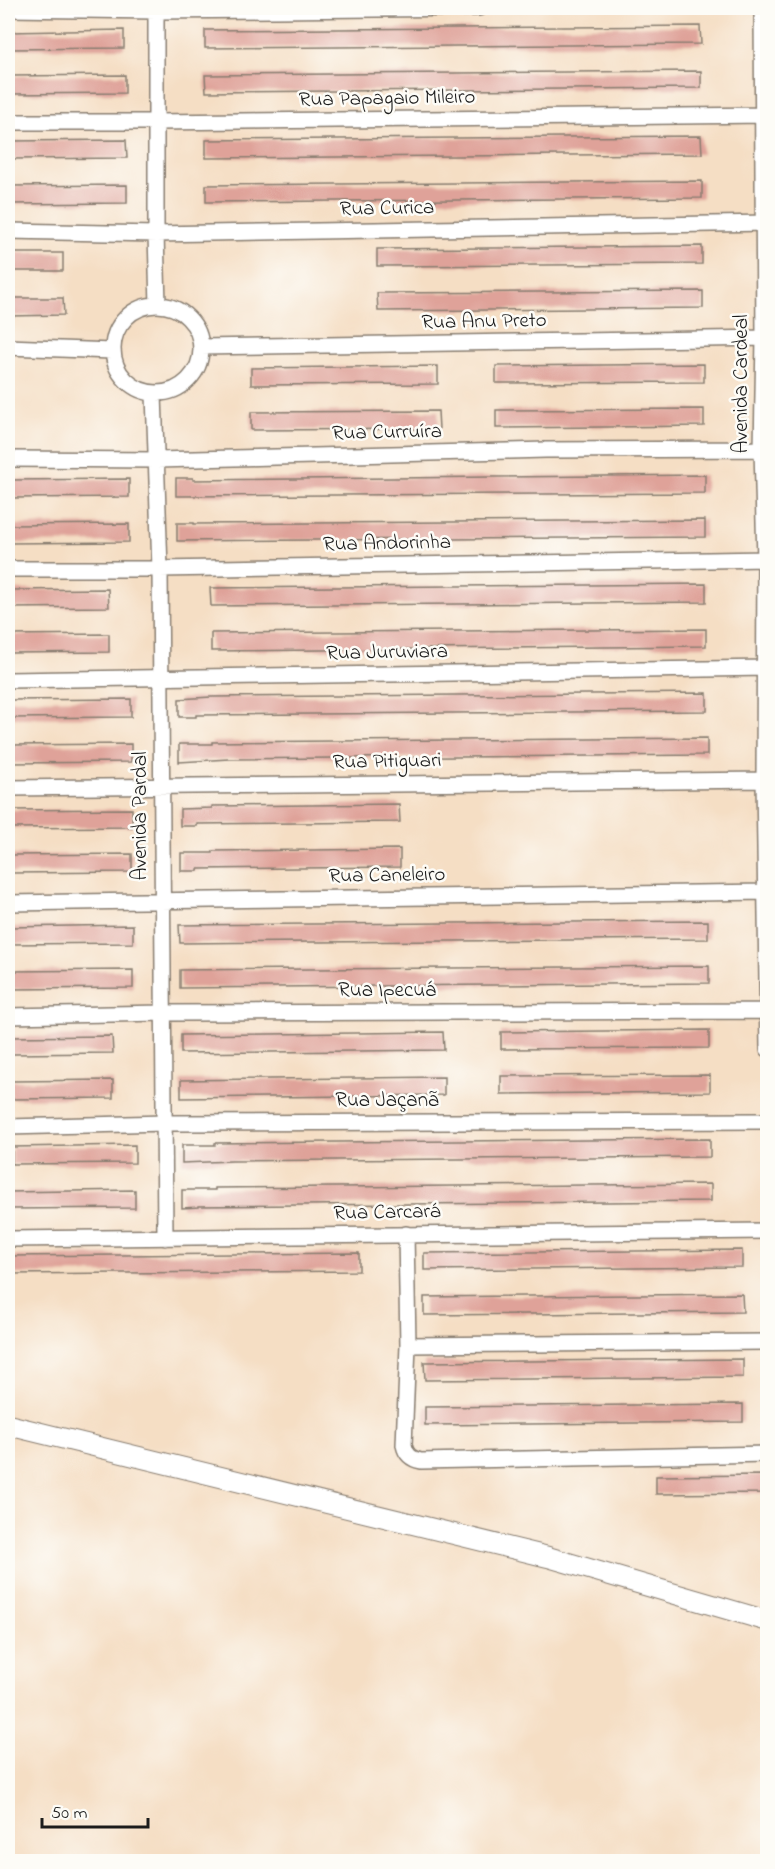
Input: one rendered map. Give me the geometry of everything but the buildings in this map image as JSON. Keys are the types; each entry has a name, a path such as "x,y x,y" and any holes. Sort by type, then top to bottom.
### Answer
{"main road":[{"path":"8,1425 548,1557 768,1621"}],"street":[{"path":"8,9 479,8"},
{"name":"Avenida Cardeal","path":"762,8 765,115 768,1049"},
{"path":"156,9 158,305"},
{"name":"Rua Papagaio Mileiro","path":"8,122 765,115"},
{"name":"Rua Curica","path":"8,231 156,234 765,223"},
{"path":"158,305 183,314 198,334 201,347 199,364 190,379 176,389 154,394 132,386 122,377 115,364 112,351 114,336 121,323 131,313 144,307 158,305"},
{"name":"Rua Anu Preto","path":"201,347 766,338"},
{"path":"8,347 112,351"},
{"name":"Avenida Pardal","path":"154,394 160,569 165,1238"},
{"name":"Rua Curruíra","path":"8,459 157,460 546,450 765,449"},
{"name":"Rua Andorinha","path":"8,569 160,569 766,559"},
{"name":"Rua Juruviara","path":"8,680 766,668"},
{"name":"Rua Pitiguari","path":"8,788 766,780"},
{"name":"Rua Caneleiro","path":"8,903 766,892"},
{"name":"Rua Ipecuá","path":"8,1016 163,1013 767,1011"},
{"name":"Rua Jaçanã","path":"8,1127 165,1123 768,1120"},
{"name":"Rua Carcará","path":"8,1239 768,1231"},
{"path":"406,1234 408,1345 404,1445 413,1460 768,1454"},
{"path":"408,1345 768,1342"}]}
